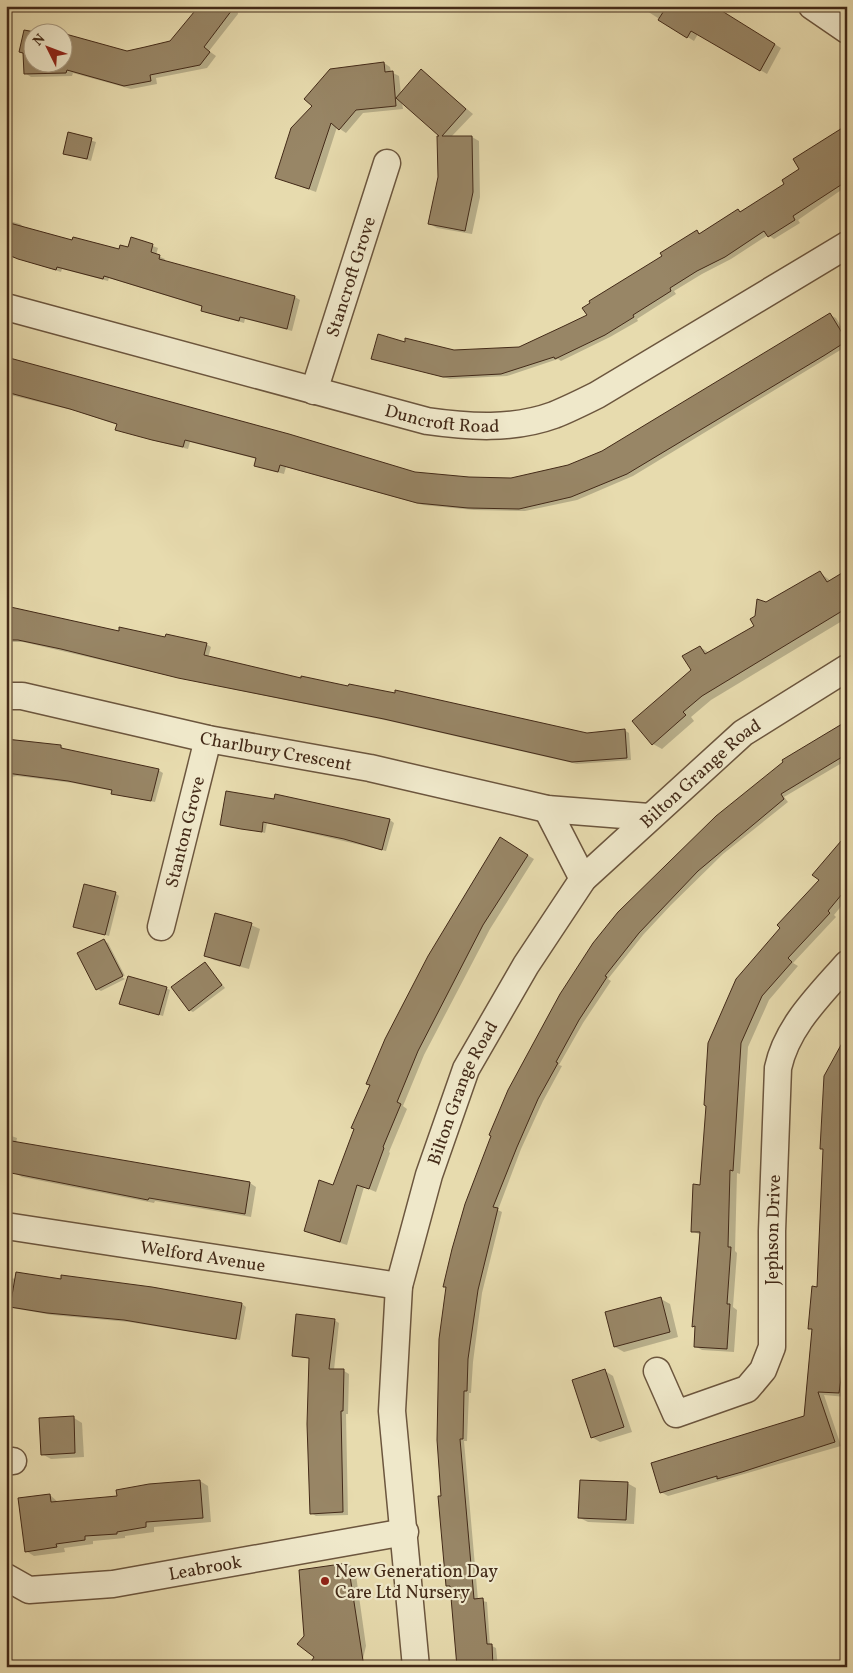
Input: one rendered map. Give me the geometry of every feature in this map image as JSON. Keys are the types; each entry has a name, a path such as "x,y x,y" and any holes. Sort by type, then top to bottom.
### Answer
{"street":[{"path":"812,6 847,30"},
{"name":"Stancroft Grove","path":"314,391 387,163"},
{"name":"Duncroft Road","path":"6,307 427,421 469,427 507,424 553,415 597,396 847,245"},
{"name":"Bilton Grange Road","path":"416,1667 405,1532 392,1411 399,1286 429,1175 466,1069 526,965 583,880 742,733 847,668"},
{"name":"Charlbury Crescent","path":"6,696 22,696 208,739 370,768 547,809 649,817"},
{"name":"Stanton Grove","path":"161,927 208,739"},
{"path":"547,809 583,880"},
{"name":"Jephson Drive","path":"657,1370 676,1414 747,1390 763,1370 772,1347 773,1222 780,1057 799,1021 847,964"},
{"name":"Welford Avenue","path":"6,1226 399,1286"},
{"name":"Leabrook","path":"6,1577 29,1590 113,1584 405,1532"}],"building":[{"path":"199,6 235,6 204,47 210,52 200,65 150,75 151,81 124,86 72,71 72,36 127,51 170,41"},
{"path":"667,6 714,6 775,44 760,71 691,31 687,38 658,20"},
{"path":"22,39 22,53 19,52"},
{"path":"384,62 385,72 393,71 396,106 356,110 339,130 331,123 309,189 275,178 291,128 312,106 304,99 330,69"},
{"path":"421,69 466,109 442,136 472,136 473,192 465,231 428,224 438,177 437,136 439,136 396,98"},
{"path":"24,72 66,72 66,73 24,74"},
{"path":"847,125 847,181 793,216 795,220 768,237 764,231 725,257 697,271 670,288 671,291 633,315 634,317 605,335 555,359 554,357 501,374 443,377 371,359 378,334 405,342 405,338 454,350 519,347 587,315 582,308 590,303 589,301 662,256 660,253 697,230 699,234 738,209 740,212 784,184 782,180 799,169 793,159"},
{"path":"68,132 92,138 87,159 63,154"},
{"path":"6,222 72,240 73,237 119,249 120,245 128,247 131,237 153,244 151,252 160,255 159,259 295,296 287,329 240,317 239,321 201,311 202,306 104,276 103,279 57,267 56,270 18,259 6,254"},
{"path":"830,313 847,341 825,355 627,474 571,497 519,509 468,508 417,503 280,465 278,472 254,466 256,458 185,440 183,447 152,440 115,430 117,424 6,392 6,357 289,434 415,472 469,477 511,478 568,465 602,451"},
{"path":"847,570 847,608 702,696 683,712 686,715 652,745 632,721 691,670 682,656 700,646 705,654 754,626 750,619 755,616 757,599 766,602 820,571 827,582"},
{"path":"6,606 119,631 119,627 165,637 166,634 207,643 204,655 301,678 301,676 395,693 395,690 587,733 625,729 627,758 572,762 384,719 178,678 61,649 18,640 6,640"},
{"path":"847,721 847,754 781,794 784,799 698,871 639,933 605,976 607,977 579,1020 556,1062 558,1063 538,1099 517,1147 493,1207 498,1208 478,1290 468,1359 467,1391 464,1391 463,1439 460,1439 474,1599 483,1598 487,1644 492,1644 493,1667 457,1667 450,1586 446,1586 438,1496 441,1496 437,1440 439,1339 446,1287 443,1287 452,1249 465,1204 491,1136 489,1135 508,1090 560,994 593,943 618,912 716,816 783,762 782,760"},
{"path":"6,739 61,745 61,748 159,769 151,801 111,794 112,790 68,781 6,773"},
{"path":"226,791 274,799 275,794 390,819 382,850 344,839 263,822 262,832 220,825"},
{"path":"847,834 847,888 828,911 830,913 788,958 792,962 762,996 741,1043 733,1171 730,1170 728,1247 731,1247 727,1304 730,1304 727,1349 694,1347 695,1326 692,1327 700,1232 691,1232 693,1184 700,1185 706,1106 704,1105 708,1043 736,979 780,928 777,925 819,880 812,875"},
{"path":"500,837 528,855 483,925 418,1051 397,1102 401,1104 383,1147 369,1189 357,1185 340,1242 304,1231 319,1180 333,1185 354,1129 351,1128 370,1085 366,1084 385,1039 428,956"},
{"path":"84,884 116,892 105,935 73,927"},
{"path":"215,913 252,923 240,966 204,956"},
{"path":"104,939 123,976 96,990 77,953"},
{"path":"205,962 222,985 189,1011 171,987"},
{"path":"128,976 167,987 159,1015 119,1004"},
{"path":"847,1034 847,1282 841,1350 843,1350 842,1372 839,1393 818,1392 835,1442 742,1472 717,1479 717,1476 660,1493 651,1463 804,1416 812,1329 808,1329 812,1286 817,1287 823,1149 820,1149 824,1076"},
{"path":"6,1140 250,1182 245,1214 149,1198 148,1200 6,1172"},
{"path":"16,1272 61,1279 61,1275 152,1287 242,1303 236,1339 124,1320 47,1313 10,1307"},
{"path":"661,1297 670,1332 614,1347 605,1312"},
{"path":"296,1314 335,1319 329,1369 344,1369 343,1411 341,1411 343,1512 310,1514 307,1424 309,1358 292,1356"},
{"path":"605,1369 624,1427 591,1438 572,1380"},
{"path":"74,1416 75,1453 41,1455 39,1418"},
{"path":"200,1480 203,1518 146,1522 146,1527 117,1532 117,1534 85,1536 85,1540 56,1544 57,1547 25,1552 18,1498 50,1494 51,1502 117,1496 116,1490 149,1484"},
{"path":"580,1480 628,1482 626,1520 578,1518"},
{"path":"348,1563 364,1667 308,1667 314,1657 297,1644 304,1636 299,1570"}],"place":[{"name":"New Generation Day Care Ltd Nursery","path":"325,1581"}]}
